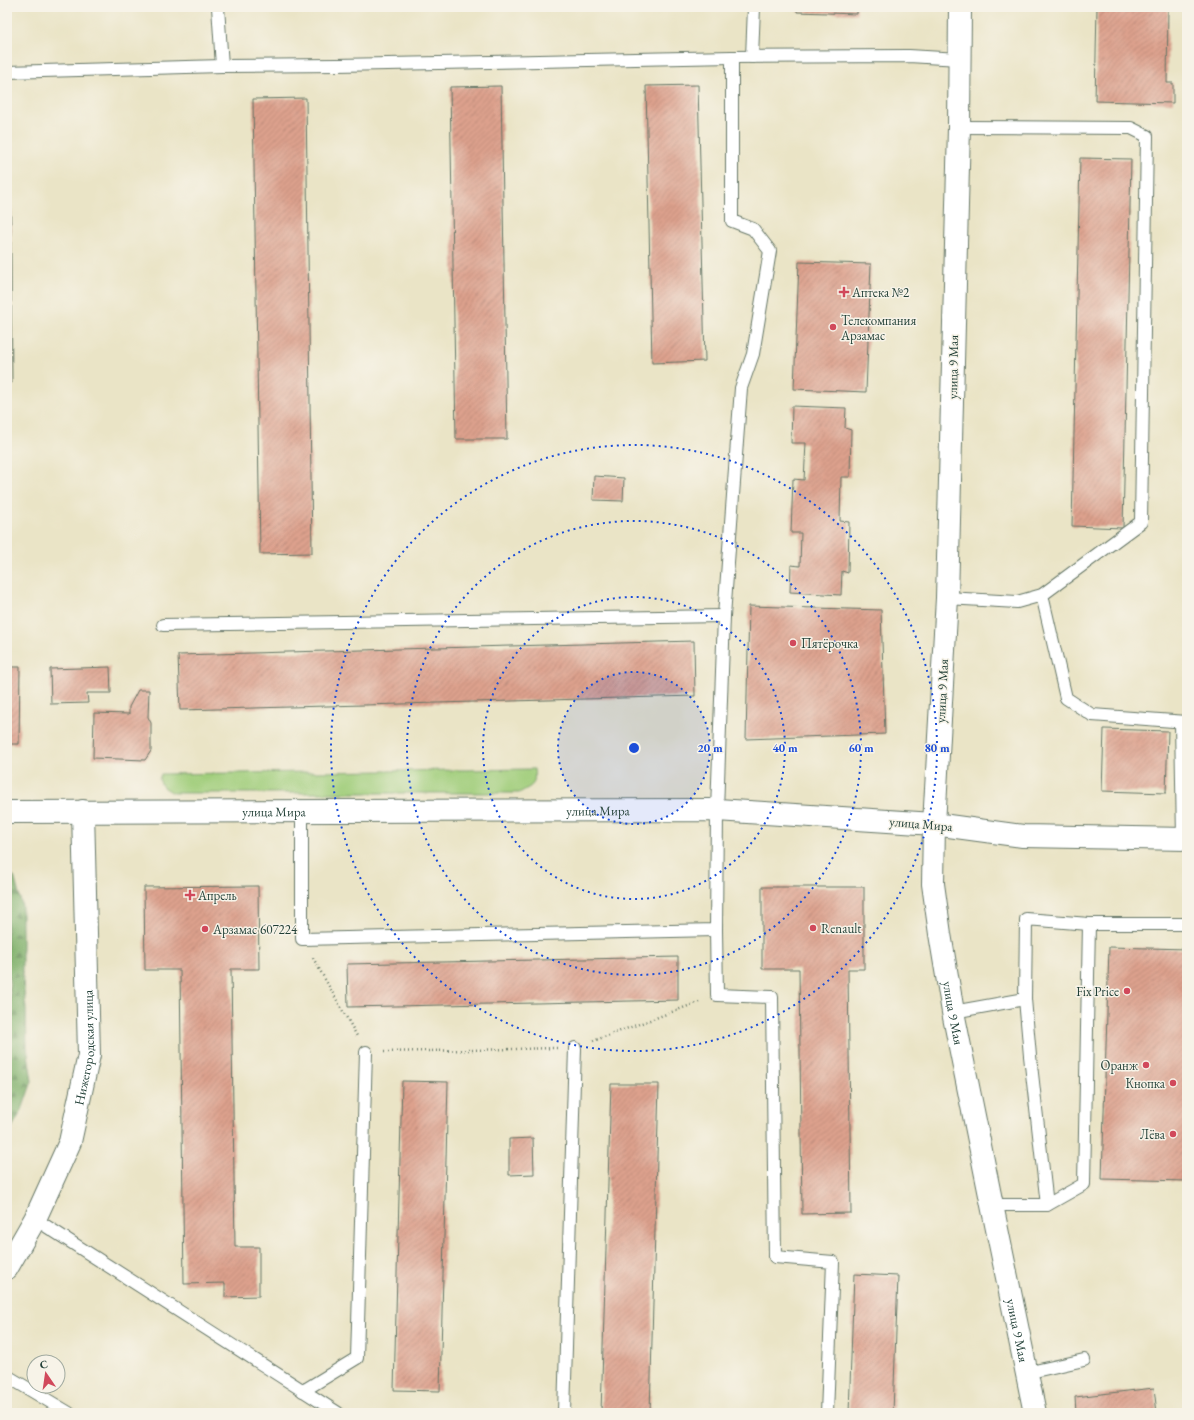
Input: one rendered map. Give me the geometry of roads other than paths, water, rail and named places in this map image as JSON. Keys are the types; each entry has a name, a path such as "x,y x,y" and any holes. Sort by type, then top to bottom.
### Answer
{"street":[{"name":"улица 9 Мая","path":"960,7 959,128 947,598 934,824 933,884 954,1012 1035,1413"},
{"name":"улица Мира","path":"7,812 717,810 934,824 1023,836 1185,839"},
{"name":"Нижегородская улица","path":"7,1268 35,1219 70,1142 89,1055 83,812"}],"lane":[{"path":"218,7 222,66"},
{"path":"752,57 754,7"},
{"path":"7,72 222,66 352,65 732,57 909,56 959,58"},
{"path":"732,57 732,221 753,228 770,251 753,354 741,388 724,616 717,810 717,995 772,996 775,1257 833,1262 827,1413"},
{"path":"947,598 1017,602 1042,595 1141,522 1147,136 1131,128 959,128"},
{"path":"1042,595 1066,698 1092,715 1184,722 1185,839"},
{"path":"163,625 724,616"},
{"path":"302,811 302,939 716,930"},
{"path":"1047,1205 1025,999 1026,919 1089,924 1187,924"},
{"path":"992,1205 1047,1205 1084,1184 1089,924"},
{"path":"954,1012 1025,999"},
{"path":"564,1413 575,1048"},
{"path":"303,1392 357,1358 366,1052"},
{"path":"35,1219 338,1413"},
{"path":"1026,1373 1084,1360"},
{"path":"7,1376 69,1413"}],"place":[{"name":"Аптека №2","path":"844,292"},
{"name":"Телекомпания Арзамас","path":"833,327"},
{"name":"Пятёрочка","path":"793,643"},
{"name":"Апрель","path":"190,895"},
{"name":"Renault","path":"813,928"},
{"name":"Арзамас 607224","path":"205,929"},
{"name":"Fix Price","path":"1127,991"},
{"name":"Оранж","path":"1146,1065"},
{"name":"Кнопка","path":"1173,1083"},
{"name":"Лёва","path":"1173,1134"}]}
